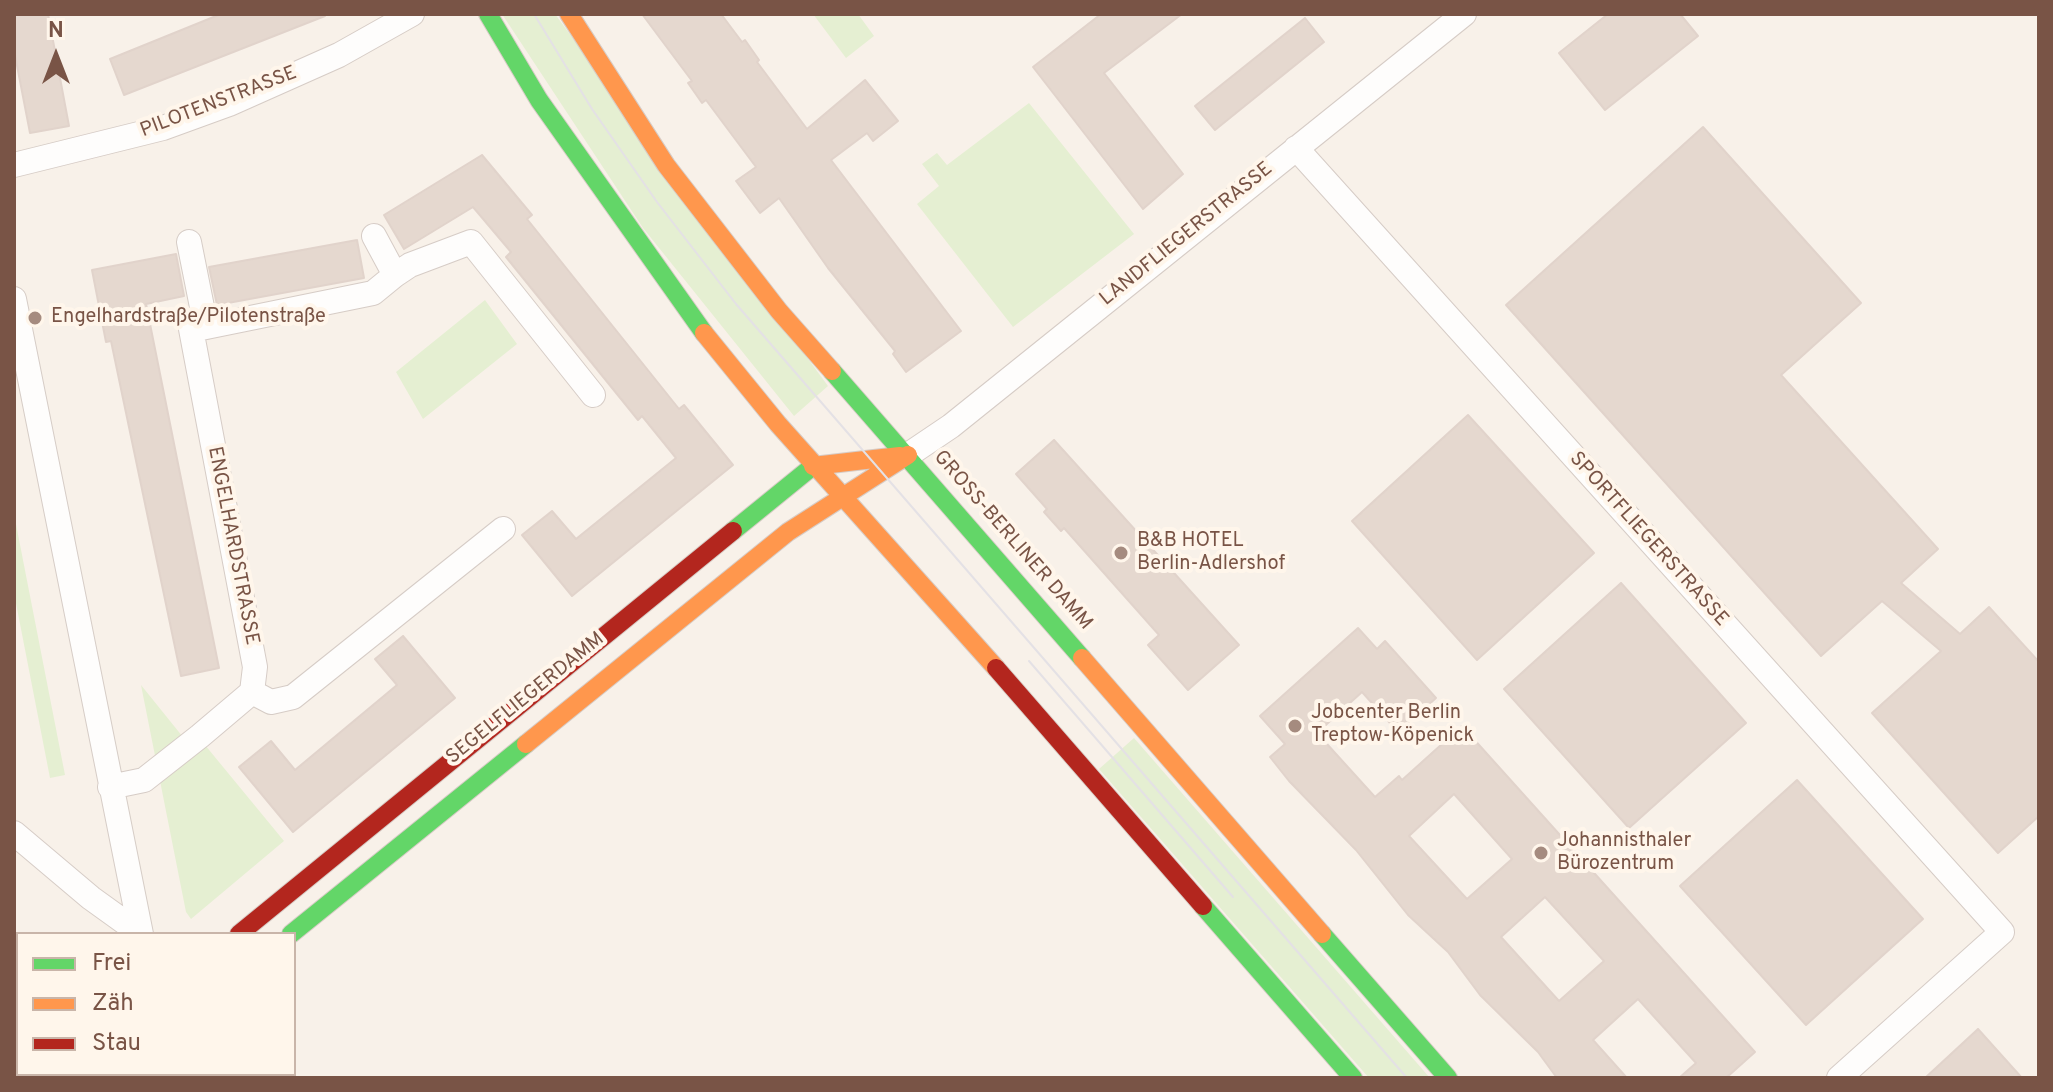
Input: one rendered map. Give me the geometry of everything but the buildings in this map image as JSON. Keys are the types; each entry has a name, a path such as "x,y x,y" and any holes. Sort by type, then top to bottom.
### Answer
{"main road":[{"path":"488,14 539,100 684,308 813,466 886,541 1353,1078"},
{"name":"GROSS-BERLINER DAMM","path":"569,14 627,108 718,234 843,385 908,455 1448,1078"},
{"path":"813,466 908,455"},
{"name":"SEGELFLIEGERDAMM","path":"293,932 788,532 908,455"},
{"name":"SEGELFLIEGERDAMM","path":"241,932 813,466"}],"street":[{"name":"PILOTENSTRASSE","path":"14,165 163,128 229,104 339,55 412,14"},
{"name":"LANDFLIEGERSTRASSE","path":"908,455 951,426 1464,14"},
{"name":"SPORTFLIEGERSTRASSE","path":"1296,148 2002,932 1839,1078"},
{"path":"374,236 395,275"},
{"path":"189,242 206,327 373,293 410,265 471,242 593,395"},
{"path":"14,299 141,932"},
{"name":"ENGELHARDSTRASSE","path":"206,327 191,329 255,667 252,692"},
{"path":"110,787 144,780 252,692 271,702 293,697 503,529"},
{"path":"14,833 91,898 138,932"}],"green space":[{"path":"502,14 555,14 828,386 794,416 643,228"},
{"path":"813,14 858,14 874,36 846,58"},
{"path":"1029,103 1134,234 1013,327 917,204 939,186 922,164 937,153 947,165"},
{"path":"485,300 517,344 423,419 396,372"},
{"path":"14,514 65,775 50,778 14,593"},
{"path":"141,685 195,752 205,745 284,841 191,919 186,912"},
{"path":"1134,738 1430,1078 1369,1078 1099,769"}],"tram line":[{"path":"534,14 592,109 657,202 736,304 1407,1078"},
{"path":"1029,661 1233,897"}],"traffic: fast":[{"path":"488,14 539,100 704,333"},
{"path":"832,371 1082,658"},
{"path":"733,531 813,466"},
{"path":"293,932 526,744"},
{"path":"1203,906 1353,1078"},
{"path":"1322,934 1448,1078"}],"traffic: slow":[{"path":"569,14 666,165 779,311 832,371"},
{"path":"704,333 778,424 996,668"},
{"path":"526,744 788,532 908,455"},
{"path":"813,466 900,456"},
{"path":"1082,658 1322,934"}],"traffic: jam":[{"path":"241,932 733,531"},
{"path":"996,668 1203,906"}],"place":[{"name":"Engelhardstraße/Pilotenstraße","path":"35,318"},
{"name":"B&B HOTEL Berlin-Adlershof","path":"1121,553"},
{"name":"Jobcenter Berlin Treptow-Köpenick","path":"1295,726"},
{"name":"Johannisthaler Bürozentrum","path":"1541,853"}]}
